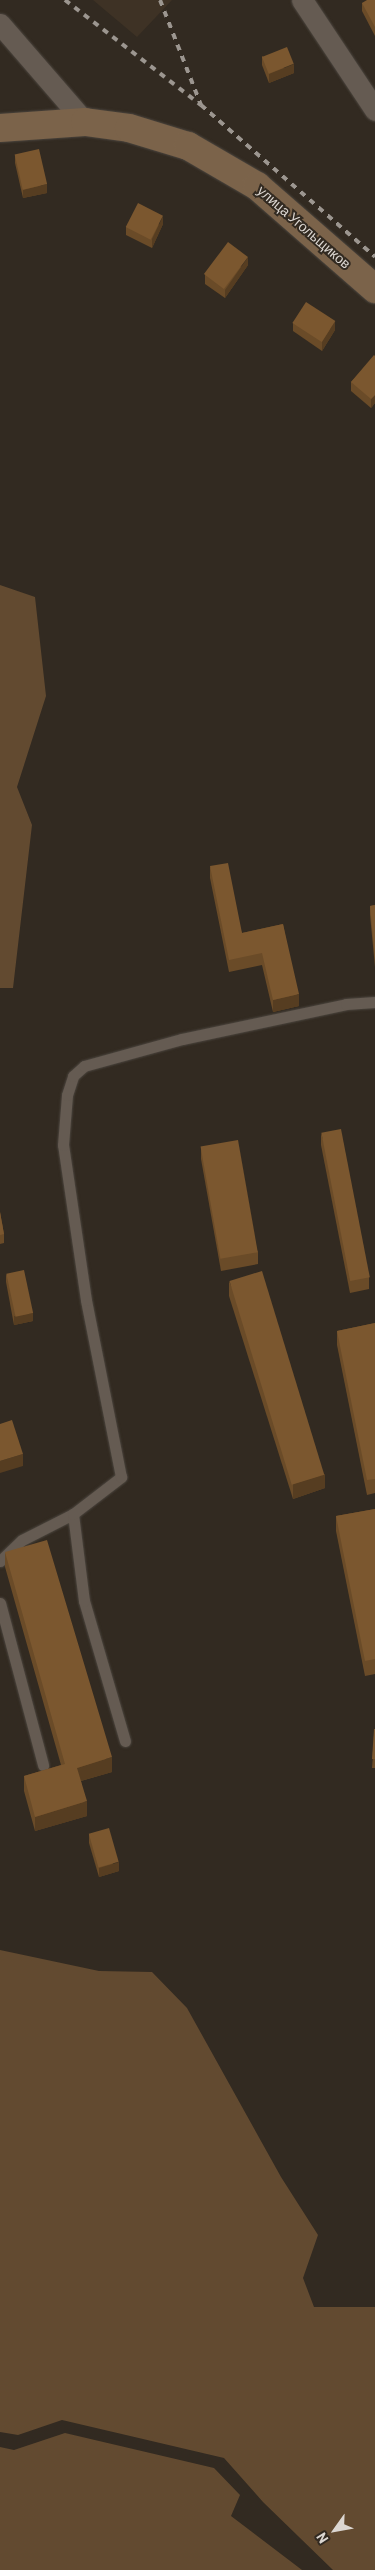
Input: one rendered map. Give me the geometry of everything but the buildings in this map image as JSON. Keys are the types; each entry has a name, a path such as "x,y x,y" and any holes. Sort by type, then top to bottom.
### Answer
{"street":[{"path":"302,0 375,110"},
{"path":"0,24 85,122"},
{"name":"улица Угольщиков","path":"0,128 85,122 129,128 188,146 248,181 375,289"}],"lane":[{"path":"0,1562 22,1540 73,1514 121,1477 86,1300 62,1145 67,1095 73,1076 84,1066 172,1041 346,1004 375,1002"},
{"path":"73,1514 84,1601 125,1741"},
{"path":"0,1603 43,1765"}],"shaded area":[{"path":"93,0 172,0 137,37"},
{"path":"0,585 35,597 46,696 17,787 32,825 13,988 0,988"},
{"path":"0,1950 99,1971 152,1972 187,2008 281,2177 318,2235 303,2278 314,2307 375,2307 375,2570 333,2570 263,2502 224,2458 62,2420 18,2435 0,2432"},
{"path":"65,2433 214,2468 240,2495 231,2516 302,2570 0,2570 0,2447 14,2450"}],"railway":[{"path":"65,0 201,105 375,257"},
{"path":"160,0 201,105"}]}
